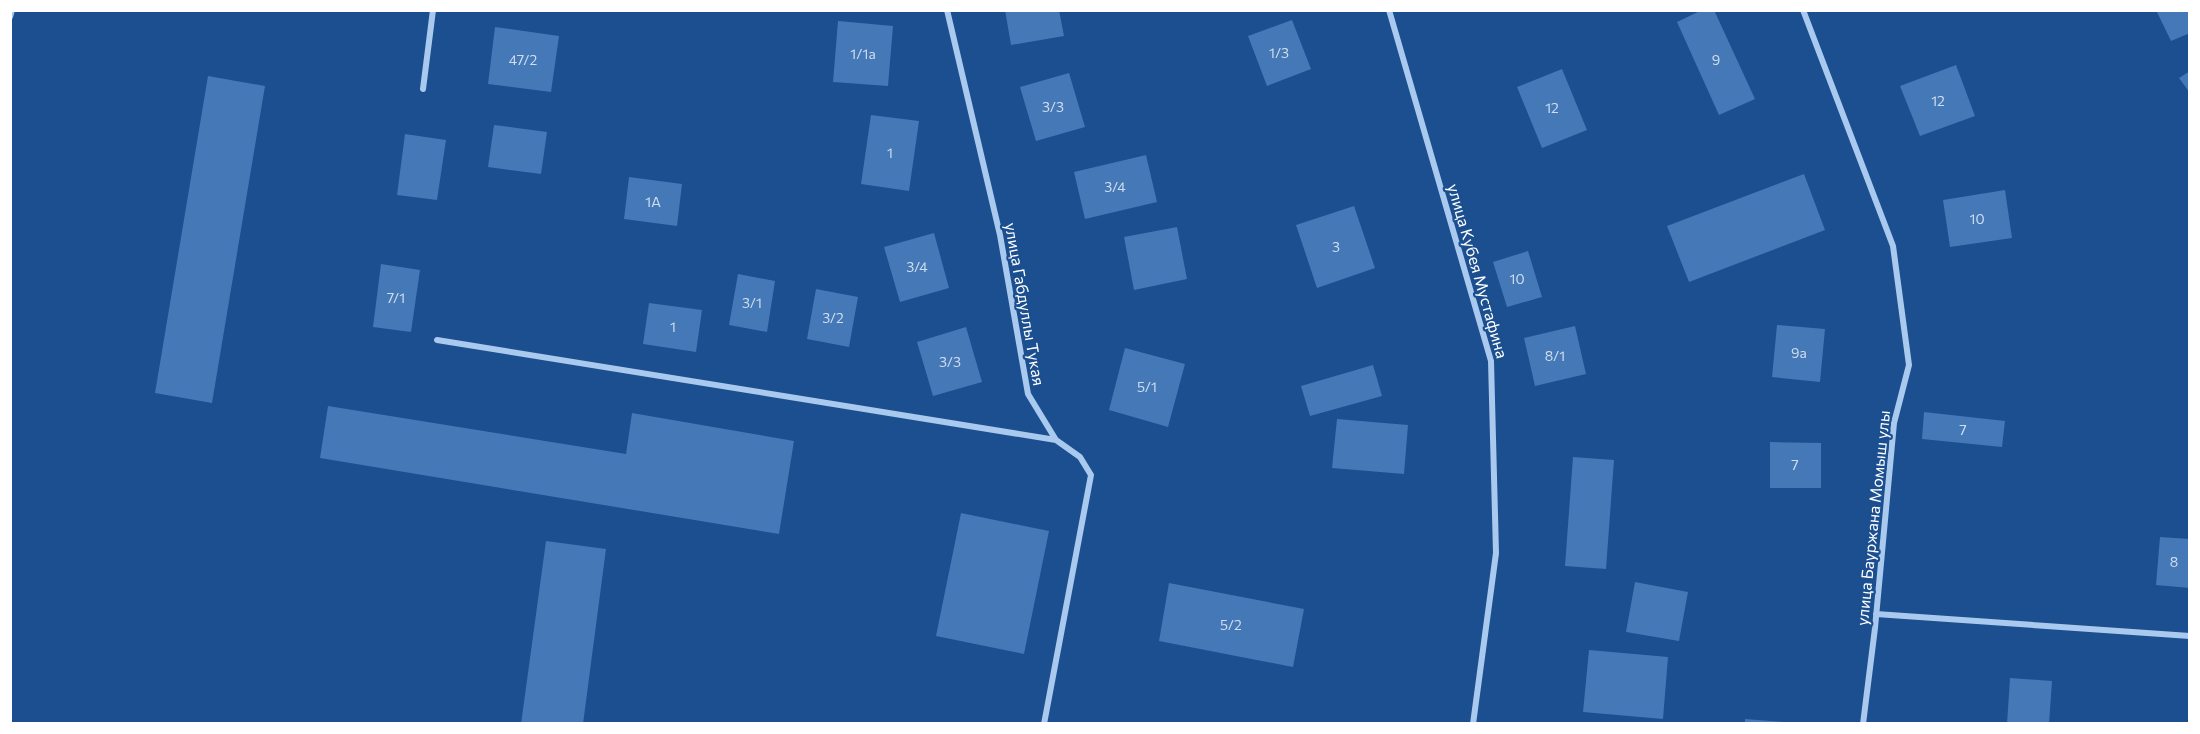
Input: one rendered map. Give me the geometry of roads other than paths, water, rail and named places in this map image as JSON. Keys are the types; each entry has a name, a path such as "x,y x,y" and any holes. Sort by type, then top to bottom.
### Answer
{"street":[{"path":"10,16 12,10"},
{"path":"423,89 433,10"},
{"name":"улица Габдуллы Тукая","path":"947,10 1000,235 1028,394 1056,440 1080,457 1091,475 1044,723"},
{"name":"улица Кубея Мустафина","path":"1389,10 1491,361 1496,553 1473,723"},
{"name":"улица Бауржана Момыш улы","path":"1803,10 1893,246 1909,365 1894,423 1863,723"},
{"path":"437,340 1056,440"},
{"path":"1876,614 2190,636"}]}
